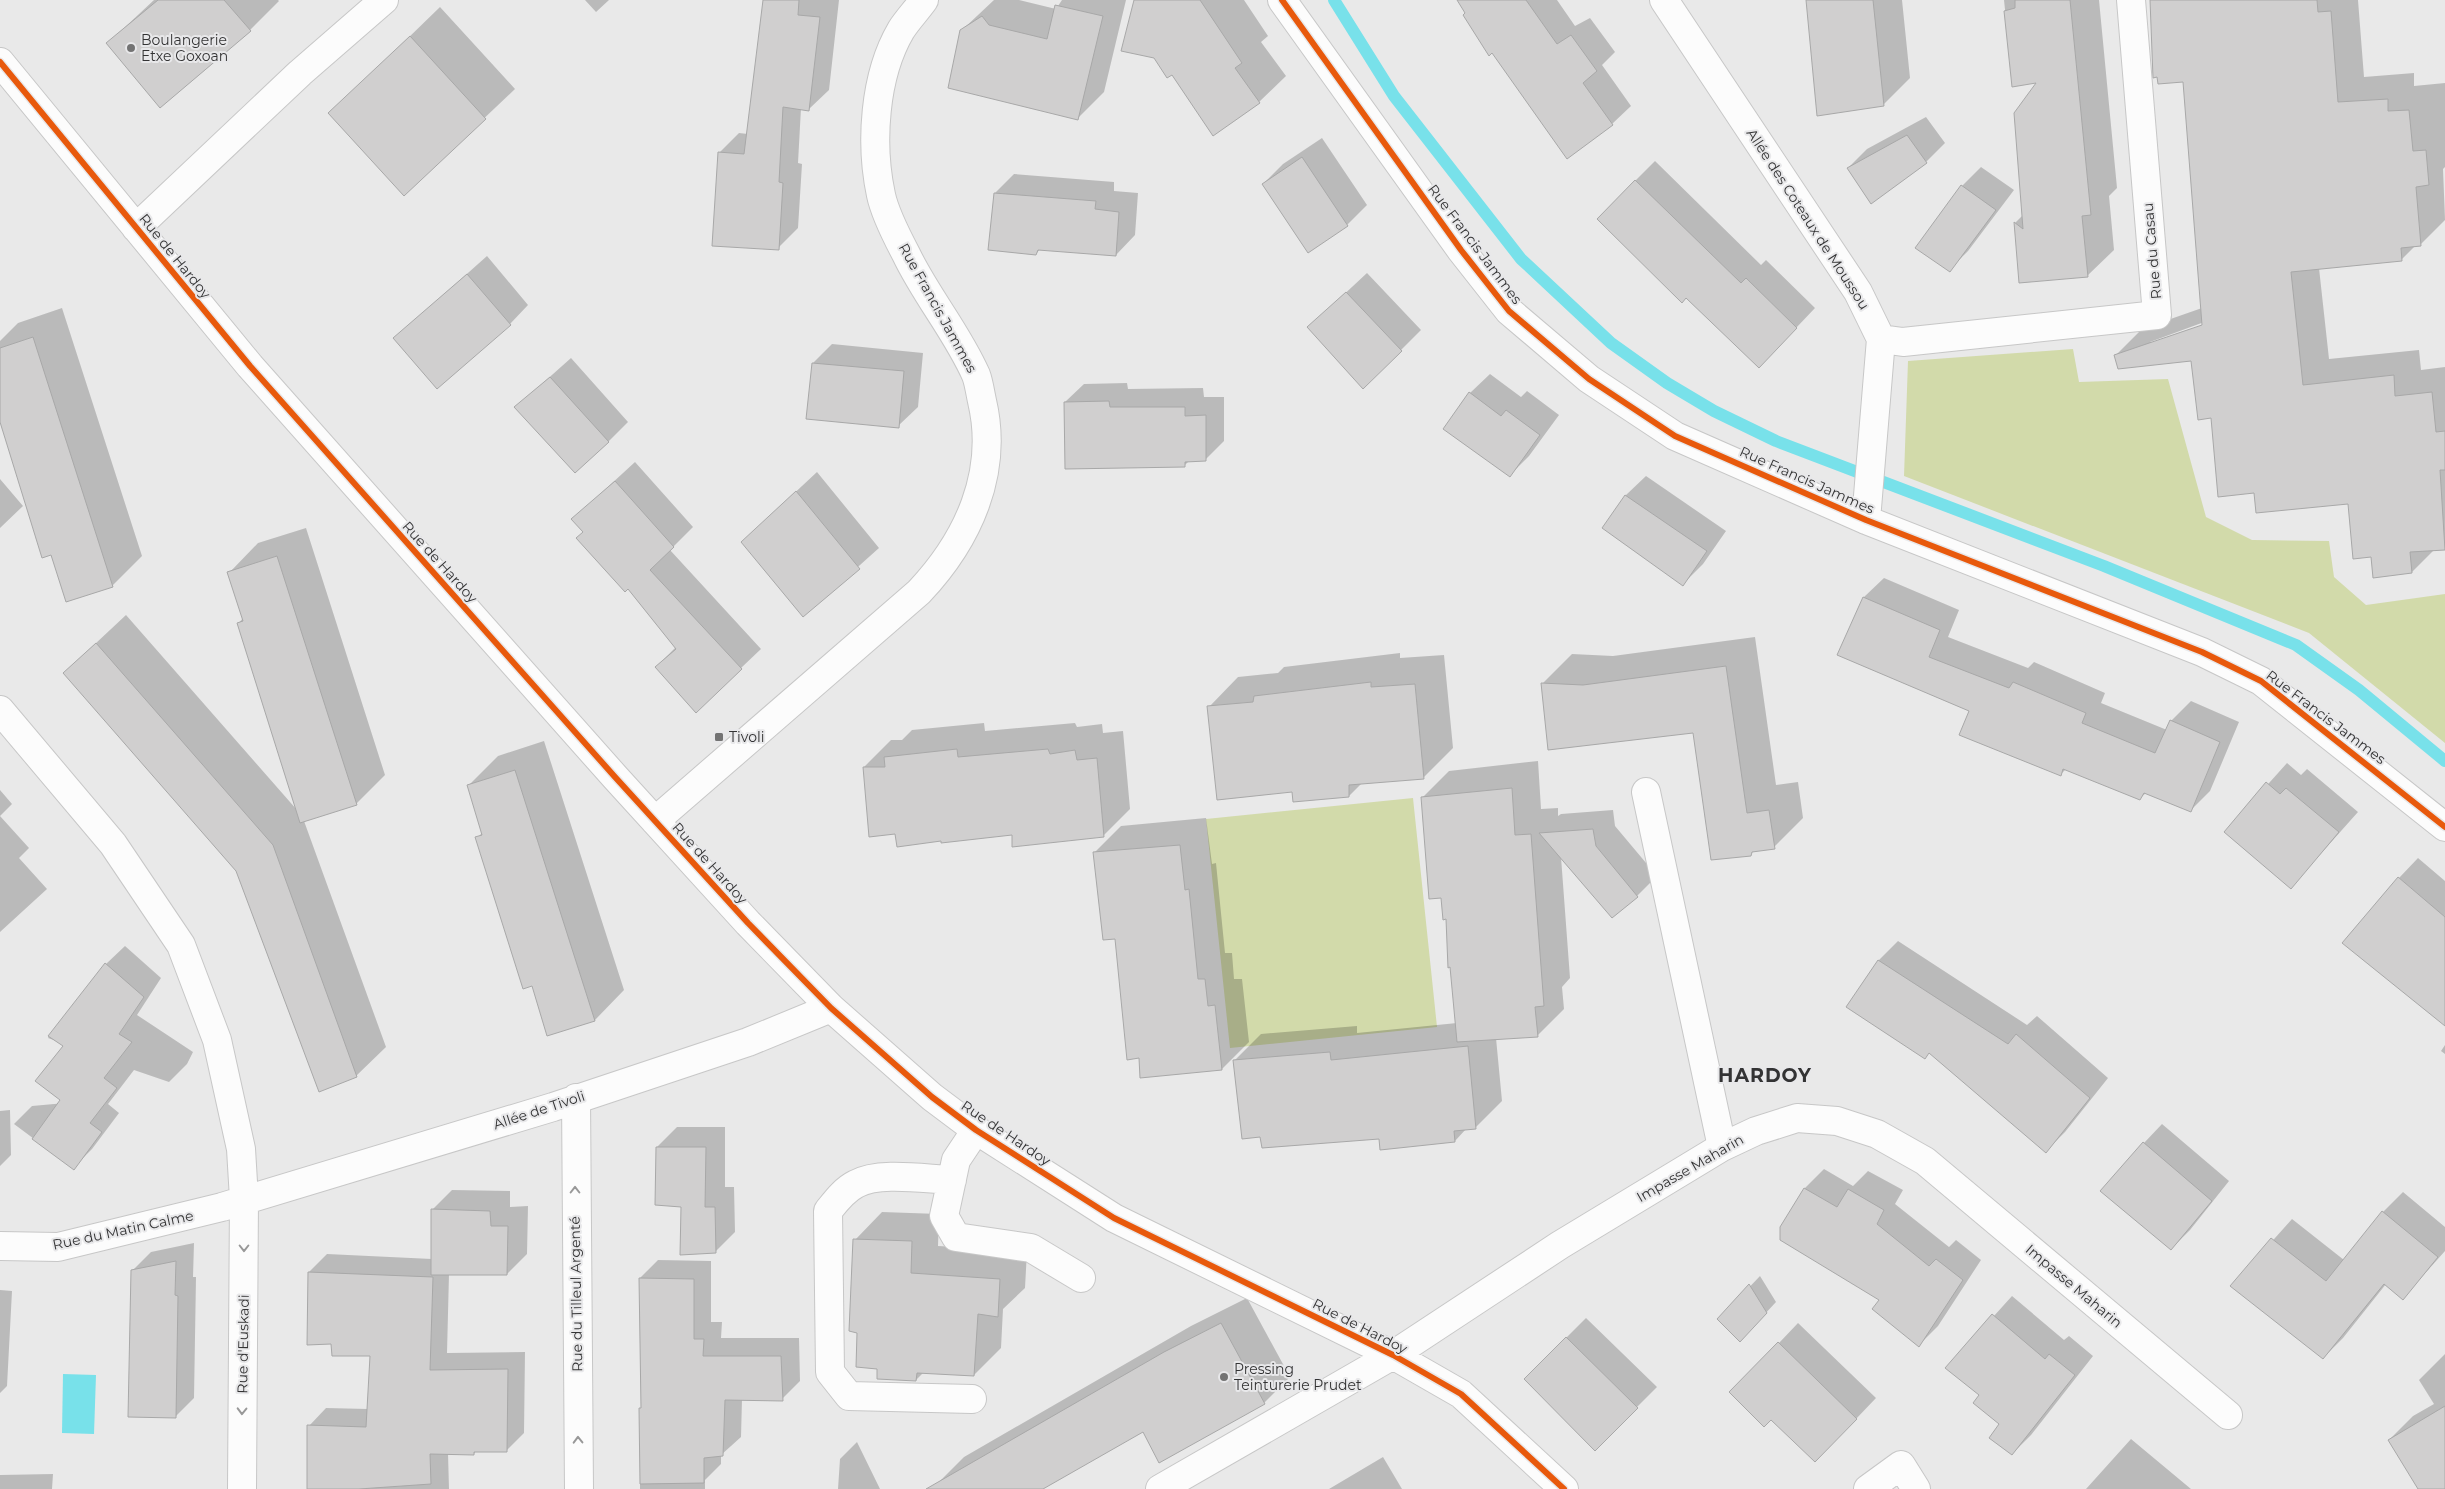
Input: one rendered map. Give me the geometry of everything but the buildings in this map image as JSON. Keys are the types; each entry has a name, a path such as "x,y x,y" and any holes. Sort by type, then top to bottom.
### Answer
{"street":[{"path":"136,228 300,73 384,0"},
{"name":"Rue Francis Jammes","path":"655,821 919,592 936,574 968,524 986,469 987,421 977,376 948,322 906,255 882,197 874,137 882,78 901,30 924,0"},
{"name":"Rue Francis Jammes","path":"1282,0 1461,250 1508,311 1589,379 1675,436 1866,520 2202,652 2261,682 2445,827"},
{"name":"Allée des Coteaux de Moussou","path":"1664,0 1858,292 1881,339"},
{"name":"Rue du Casau","path":"1881,339 1903,342 2158,314 2131,0"},
{"name":"Rue de Hardoy","path":"0,62 256,374 655,821 748,923 831,1008 932,1097 976,1130 1114,1218 1393,1355 1461,1394 1564,1489"},
{"path":"1866,520 1881,339"},
{"name":"Rue d'Euskadi","path":"0,710 113,844 181,945 217,1040 241,1149 244,1199 242,1489"},
{"path":"1646,792 1722,1147"},
{"name":"Allée de Tivoli","path":"244,1199 309,1182 756,1040 831,1008"},
{"name":"Rue du Tilleul Argenté","path":"576,1098 579,1489"},
{"name":"Impasse Maharin","path":"1160,1489 1393,1355 1560,1245 1722,1147 1756,1131 1797,1118 1837,1121 1877,1134 1925,1161 2228,1415"},
{"path":"976,1130 956,1160 944,1216 956,1238 1031,1248 1081,1278"},
{"path":"952,1180 882,1177 856,1184 839,1197 828,1211 830,1372 849,1396 972,1399"},
{"name":"Rue du Matin Calme","path":"0,1246 58,1247 148,1226 244,1199"},
{"path":"1868,1489 1901,1465 1916,1489"}],"green space":[{"path":"2073,349 2079,382 2168,379 2206,517 2252,540 2329,541 2334,577 2366,605 2445,594 2445,743 2309,633 1904,476 1908,361"},
{"path":"1413,798 1437,1027 1230,1048 1206,819"}],"water":[{"path":"63,1374 96,1375 94,1434 62,1433"}],"waterway":[{"path":"1334,0 1394,96 1521,259 1611,343 1667,383 1714,411 1776,441 2104,566 2296,645 2359,690 2445,761"}],"cycle path":[{"path":"1282,0 1461,250 1509,311 1589,379 1675,436 1866,520 2202,652 2261,681 2445,827"},
{"path":"0,62 250,366 615,777 748,923 831,1008 932,1097 976,1130 1114,1218 1393,1355 1461,1394 1564,1489"}],"place":[{"name":"Boulangerie Etxe Goxoan","path":"131,48"},
{"name":"Tivoli","path":"719,737"},
{"name":"Pressing Teinturerie Prudet","path":"1224,1377"}],"district":[{"name":"HARDOY","path":"1765,1075"}]}
